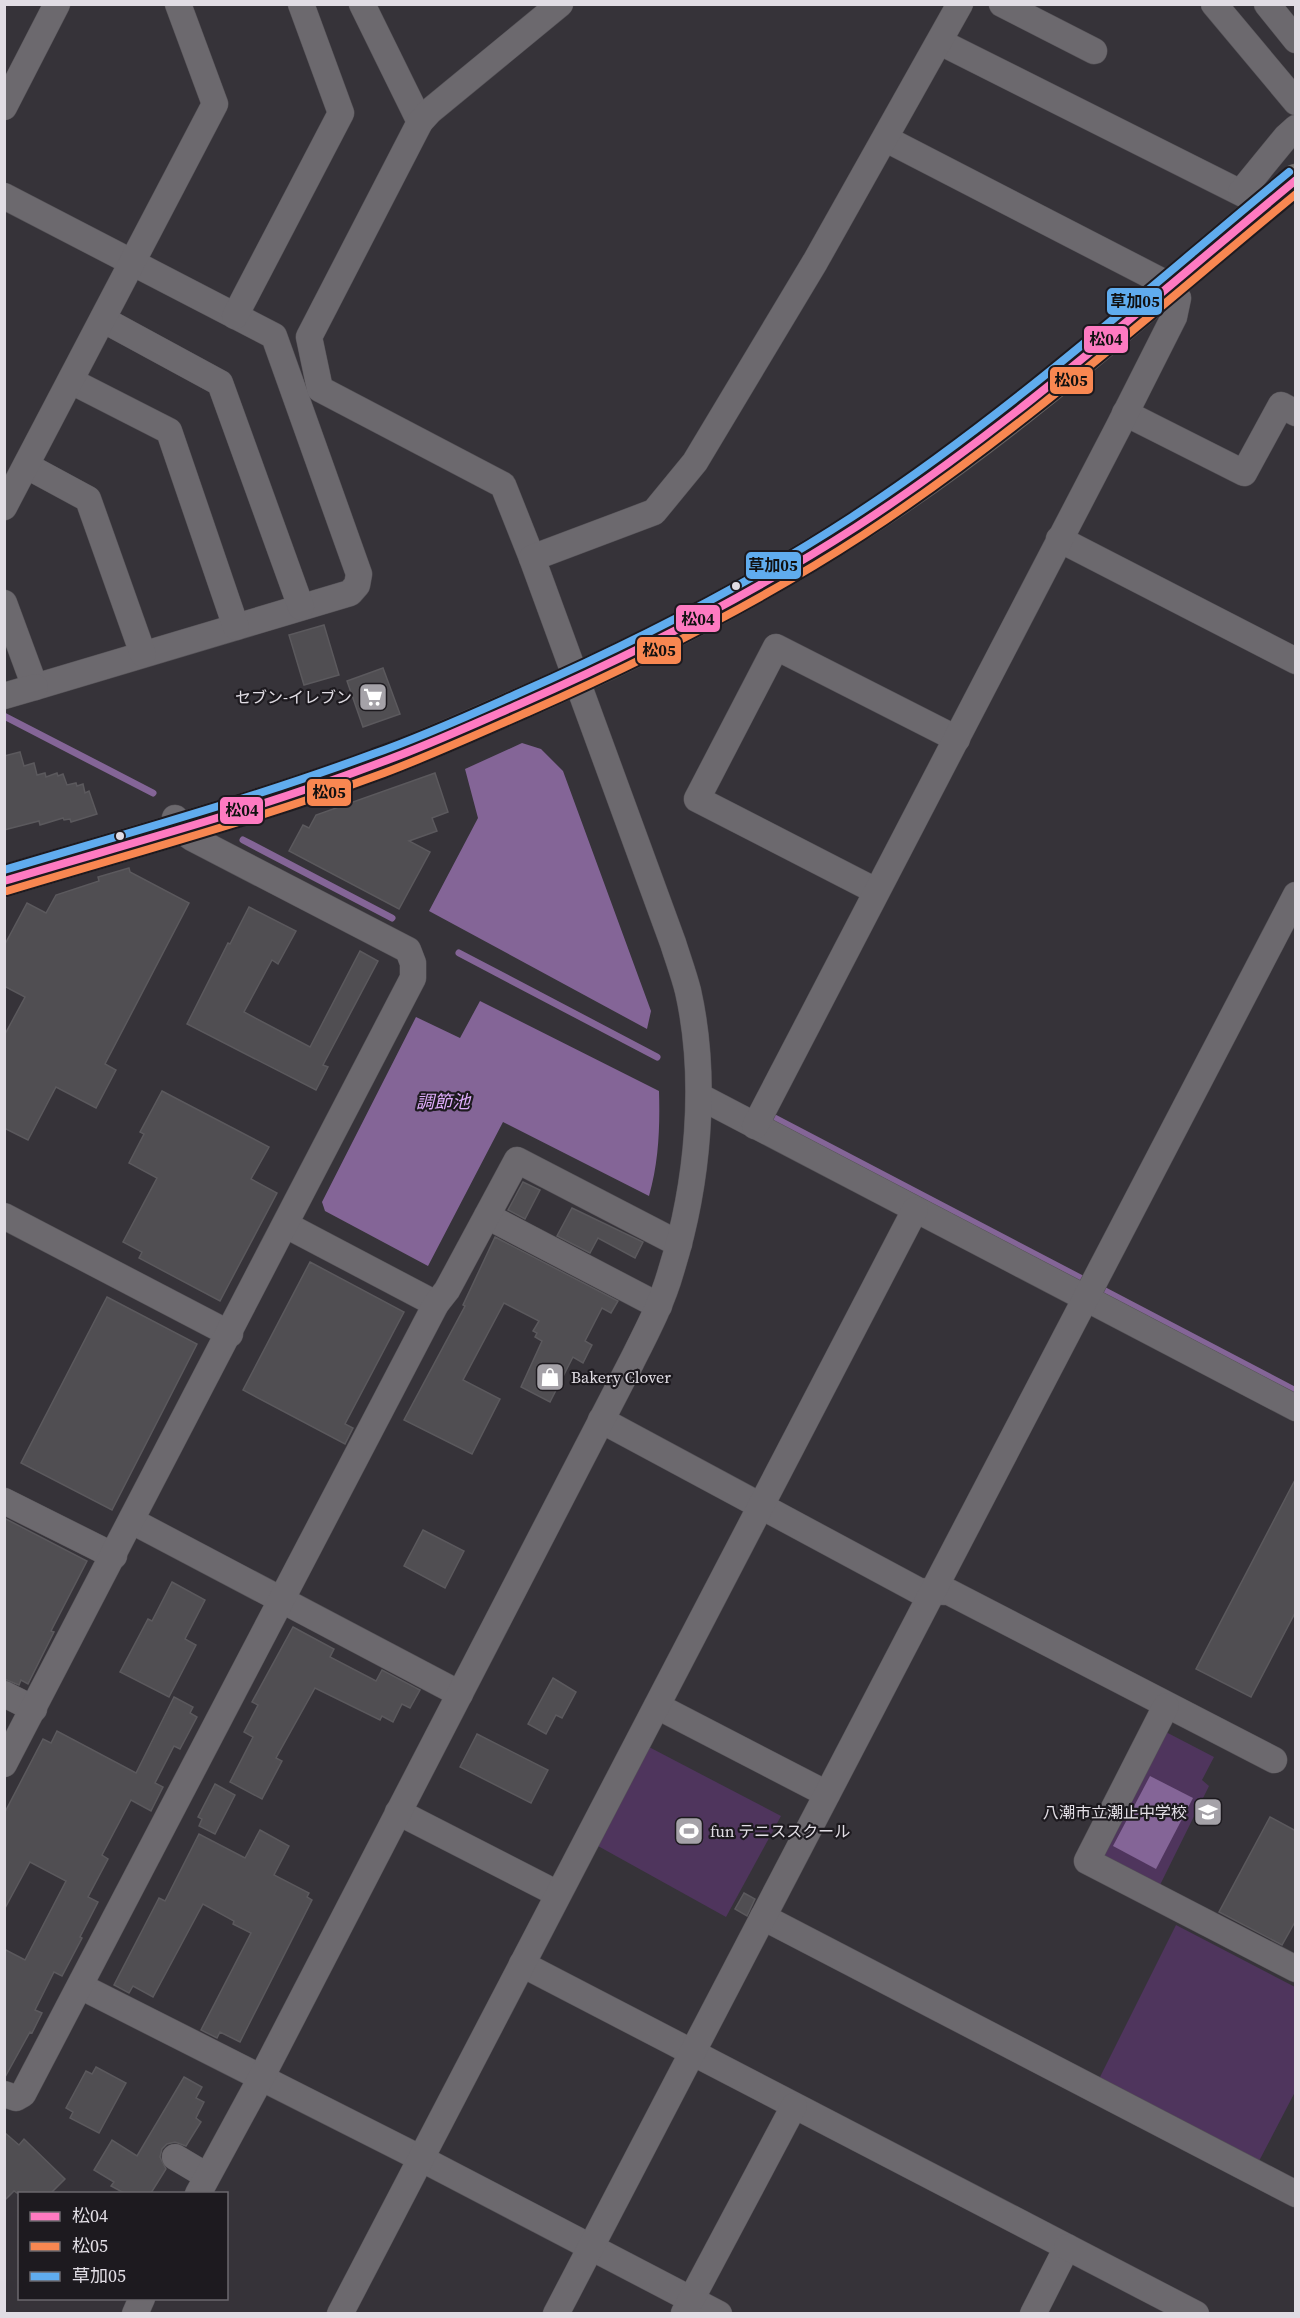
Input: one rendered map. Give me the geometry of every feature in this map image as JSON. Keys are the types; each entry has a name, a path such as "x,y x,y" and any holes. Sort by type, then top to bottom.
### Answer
{"main road":[{"path":"4,867 359,771 419,748 575,681 711,614 899,499 981,440 1049,387 1169,285 1253,199 1296,180"},
{"path":"4,881 176,822"}],"street":[{"path":"4,107 57,4"},
{"path":"4,507 104,320 215,104 178,4"},
{"path":"235,316 341,113 301,4"},
{"path":"362,4 420,122"},
{"path":"175,2157 202,2185 261,2078 659,1306 679,1244 695,1155 699,1096 695,1040 688,992 673,943 503,485 320,389 309,337 420,122 430,111 561,4"},
{"path":"532,558 654,512 694,462 815,262 960,4"},
{"path":"1002,4 1094,51"},
{"path":"1214,4 1296,102"},
{"path":"1267,4 1296,40"},
{"path":"940,42 1253,199 1286,137 1296,128"},
{"path":"755,1126 1125,413 1174,317 1178,298 1169,285 886,139"},
{"path":"4,196 274,336 359,574 357,585 350,593 4,696"},
{"path":"104,320 220,383 301,607"},
{"path":"71,381 169,431 236,627"},
{"path":"1125,413 1244,473 1281,405 1296,413"},
{"path":"27,466 88,499 143,654"},
{"path":"1059,539 1296,661"},
{"path":"4,603 35,687"},
{"path":"876,891 697,800 776,647 957,739"},
{"path":"4,1764 230,1334 413,978 413,963 408,950 176,822"},
{"path":"556,2313 1296,895"},
{"path":"699,1096 915,1210 1090,1288 1296,1408"},
{"path":"4,2094 16,2098 23,2094 436,1304 447,1290 517,1160 679,1244"},
{"path":"340,2313 915,1210"},
{"path":"4,1216 230,1334"},
{"path":"487,1216 659,1306"},
{"path":"286,1226 436,1304"},
{"path":"601,1420 919,1591 949,1592 1274,1760"},
{"path":"4,1501 114,1556"},
{"path":"132,1521 460,1694"},
{"path":"4,1694 33,1709"},
{"path":"657,1706 827,1794"},
{"path":"1166,1706 1087,1861 1296,1969"},
{"path":"398,1812 558,1894"},
{"path":"763,1917 1296,2194"},
{"path":"522,1964 1196,2313"},
{"path":"80,1986 590,2247 687,2306 719,2313"},
{"path":"687,2306 794,2106"},
{"path":"1033,2313 1067,2247"}],"shaded area":[{"path":"1162,1730 1214,1757 1202,1780 1209,1786 1158,1889 1101,1860"},
{"name":"fun テニススクール","path":"649,1747 781,1816 726,1917 598,1846"},
{"path":"1176,1925 1295,1987 1295,2092 1258,2163 1099,2079"}],"water":[{"path":"522,743 541,749 563,771 651,1011 647,1029 429,911 478,818 465,769"},
{"name":"調節池","path":"480,1001 659,1091 659,1130 655,1170 649,1196 503,1122 428,1266 325,1211 322,1202 416,1017 460,1038"},
{"path":"1150,1776 1193,1798 1156,1869 1113,1846"}],"building":[{"path":"324,625 339,675 304,685 289,635"},
{"name":"セブン-イレブン","path":"383,668 400,714 363,727 347,681"},
{"path":"20,752 24,766 34,763 37,775 45,773 46,777 57,773 58,776 63,774 67,785 83,784 85,793 89,791 97,814 71,822 70,819 64,820 63,818 40,825 39,821 4,830 4,756"},
{"path":"435,773 448,812 432,818 437,831 409,841 430,852 399,909 289,851 303,825 309,828 316,815"},
{"path":"129,868 130,872 189,903 105,1064 116,1070 96,1108 56,1087 28,1140 4,1128 4,1036 25,997 4,986 4,946 27,903 46,913 56,895 99,881 98,877"},
{"path":"249,907 296,931 278,964 272,960 244,1012 310,1047 360,951 378,961 323,1065 328,1067 316,1090 187,1024"},
{"path":"162,1091 269,1147 251,1179 277,1193 220,1301 139,1258 142,1252 123,1242 157,1178 129,1163 144,1134 140,1132"},
{"path":"523,1182 540,1190 525,1219 508,1210"},
{"path":"572,1208 643,1242 635,1258 598,1238 590,1253 557,1236"},
{"path":"495,1237 618,1301 611,1313 602,1308 585,1341 592,1345 583,1363 573,1357 550,1402 521,1387 542,1341 535,1337 537,1333 533,1331 539,1321 504,1303 463,1380 500,1399 472,1454 404,1420 465,1306 463,1305"},
{"path":"310,1262 404,1312 345,1424 353,1428 345,1444 243,1390"},
{"path":"107,1297 197,1344 112,1510 21,1463"},
{"path":"1296,1478 1296,1611 1251,1697 1196,1669"},
{"path":"4,1518 87,1561 51,1631 54,1632 28,1684 21,1680 19,1685 4,1679"},
{"path":"423,1530 464,1551 445,1588 404,1566"},
{"path":"172,1582 205,1600 185,1639 196,1645 169,1697 120,1672 148,1619 152,1621"},
{"path":"293,1627 334,1649 330,1657 376,1681 382,1670 420,1690 410,1708 402,1704 393,1722 382,1716 380,1720 315,1688 276,1758 282,1761 262,1799 230,1782 253,1737 244,1732 258,1705 252,1702"},
{"path":"553,1678 576,1692 562,1718 556,1715 546,1734 528,1724"},
{"path":"174,1697 193,1707 190,1713 197,1717 180,1749 174,1746 155,1783 163,1787 151,1811 131,1800 102,1855 108,1859 88,1897 98,1902 80,1937 82,1938 62,1976 54,1972 35,2010 42,2013 4,2079 4,1949 25,1960 66,1881 30,1862 4,1910 4,1814 43,1739 51,1743 57,1731 136,1773"},
{"path":"477,1734 548,1770 531,1803 460,1767"},
{"path":"215,1784 235,1795 215,1834 199,1826 202,1819 198,1817"},
{"path":"1270,1817 1296,1831 1296,1920 1282,1945 1219,1912"},
{"path":"260,1830 289,1846 274,1875 309,1893 307,1897 312,1900 240,2042 220,2032 217,2038 201,2030 251,1933 203,1904 153,1997 133,1986 129,1993 114,1985 159,1898 165,1901 199,1834 245,1858"},
{"path":"744,1893 755,1899 747,1916 735,1909"},
{"path":"96,2067 126,2083 99,2133 70,2118 73,2112 66,2108 86,2071 92,2074"},
{"path":"184,2077 202,2087 196,2098 204,2102 196,2118 201,2122 186,2146 175,2142 167,2144 162,2149 160,2157 166,2169 152,2192 122,2192 111,2186 114,2182 94,2170 112,2140 137,2156"},
{"path":"4,2132 19,2145 24,2139 65,2179 52,2192 17,2193 14,2191 4,2201"}],"waterway":[{"path":"4,716 153,793"},
{"path":"243,840 392,918"},
{"path":"459,953 657,1057"},
{"path":"769,1115 1296,1391"}],"transit line":[{"name":"草加05","path":"4,870 236,801 410,740 603,655 730,590 852,517 966,437 1075,350 1289,172"},
{"name":"松04","path":"4,881 242,810 400,755 469,727 606,665 733,600 856,527 971,446 1081,360 1296,180"},
{"name":"松05","path":"7,891 243,821 402,766 571,693 741,608 863,535 976,456 1084,370 1296,194"}],"place":[{"name":"セブン-イレブン","path":"373,697"},
{"name":"Bakery Clover","path":"550,1377"},
{"name":"八潮市立潮止中学校","path":"1208,1812"},
{"name":"fun テニススクール","path":"689,1831"}]}
